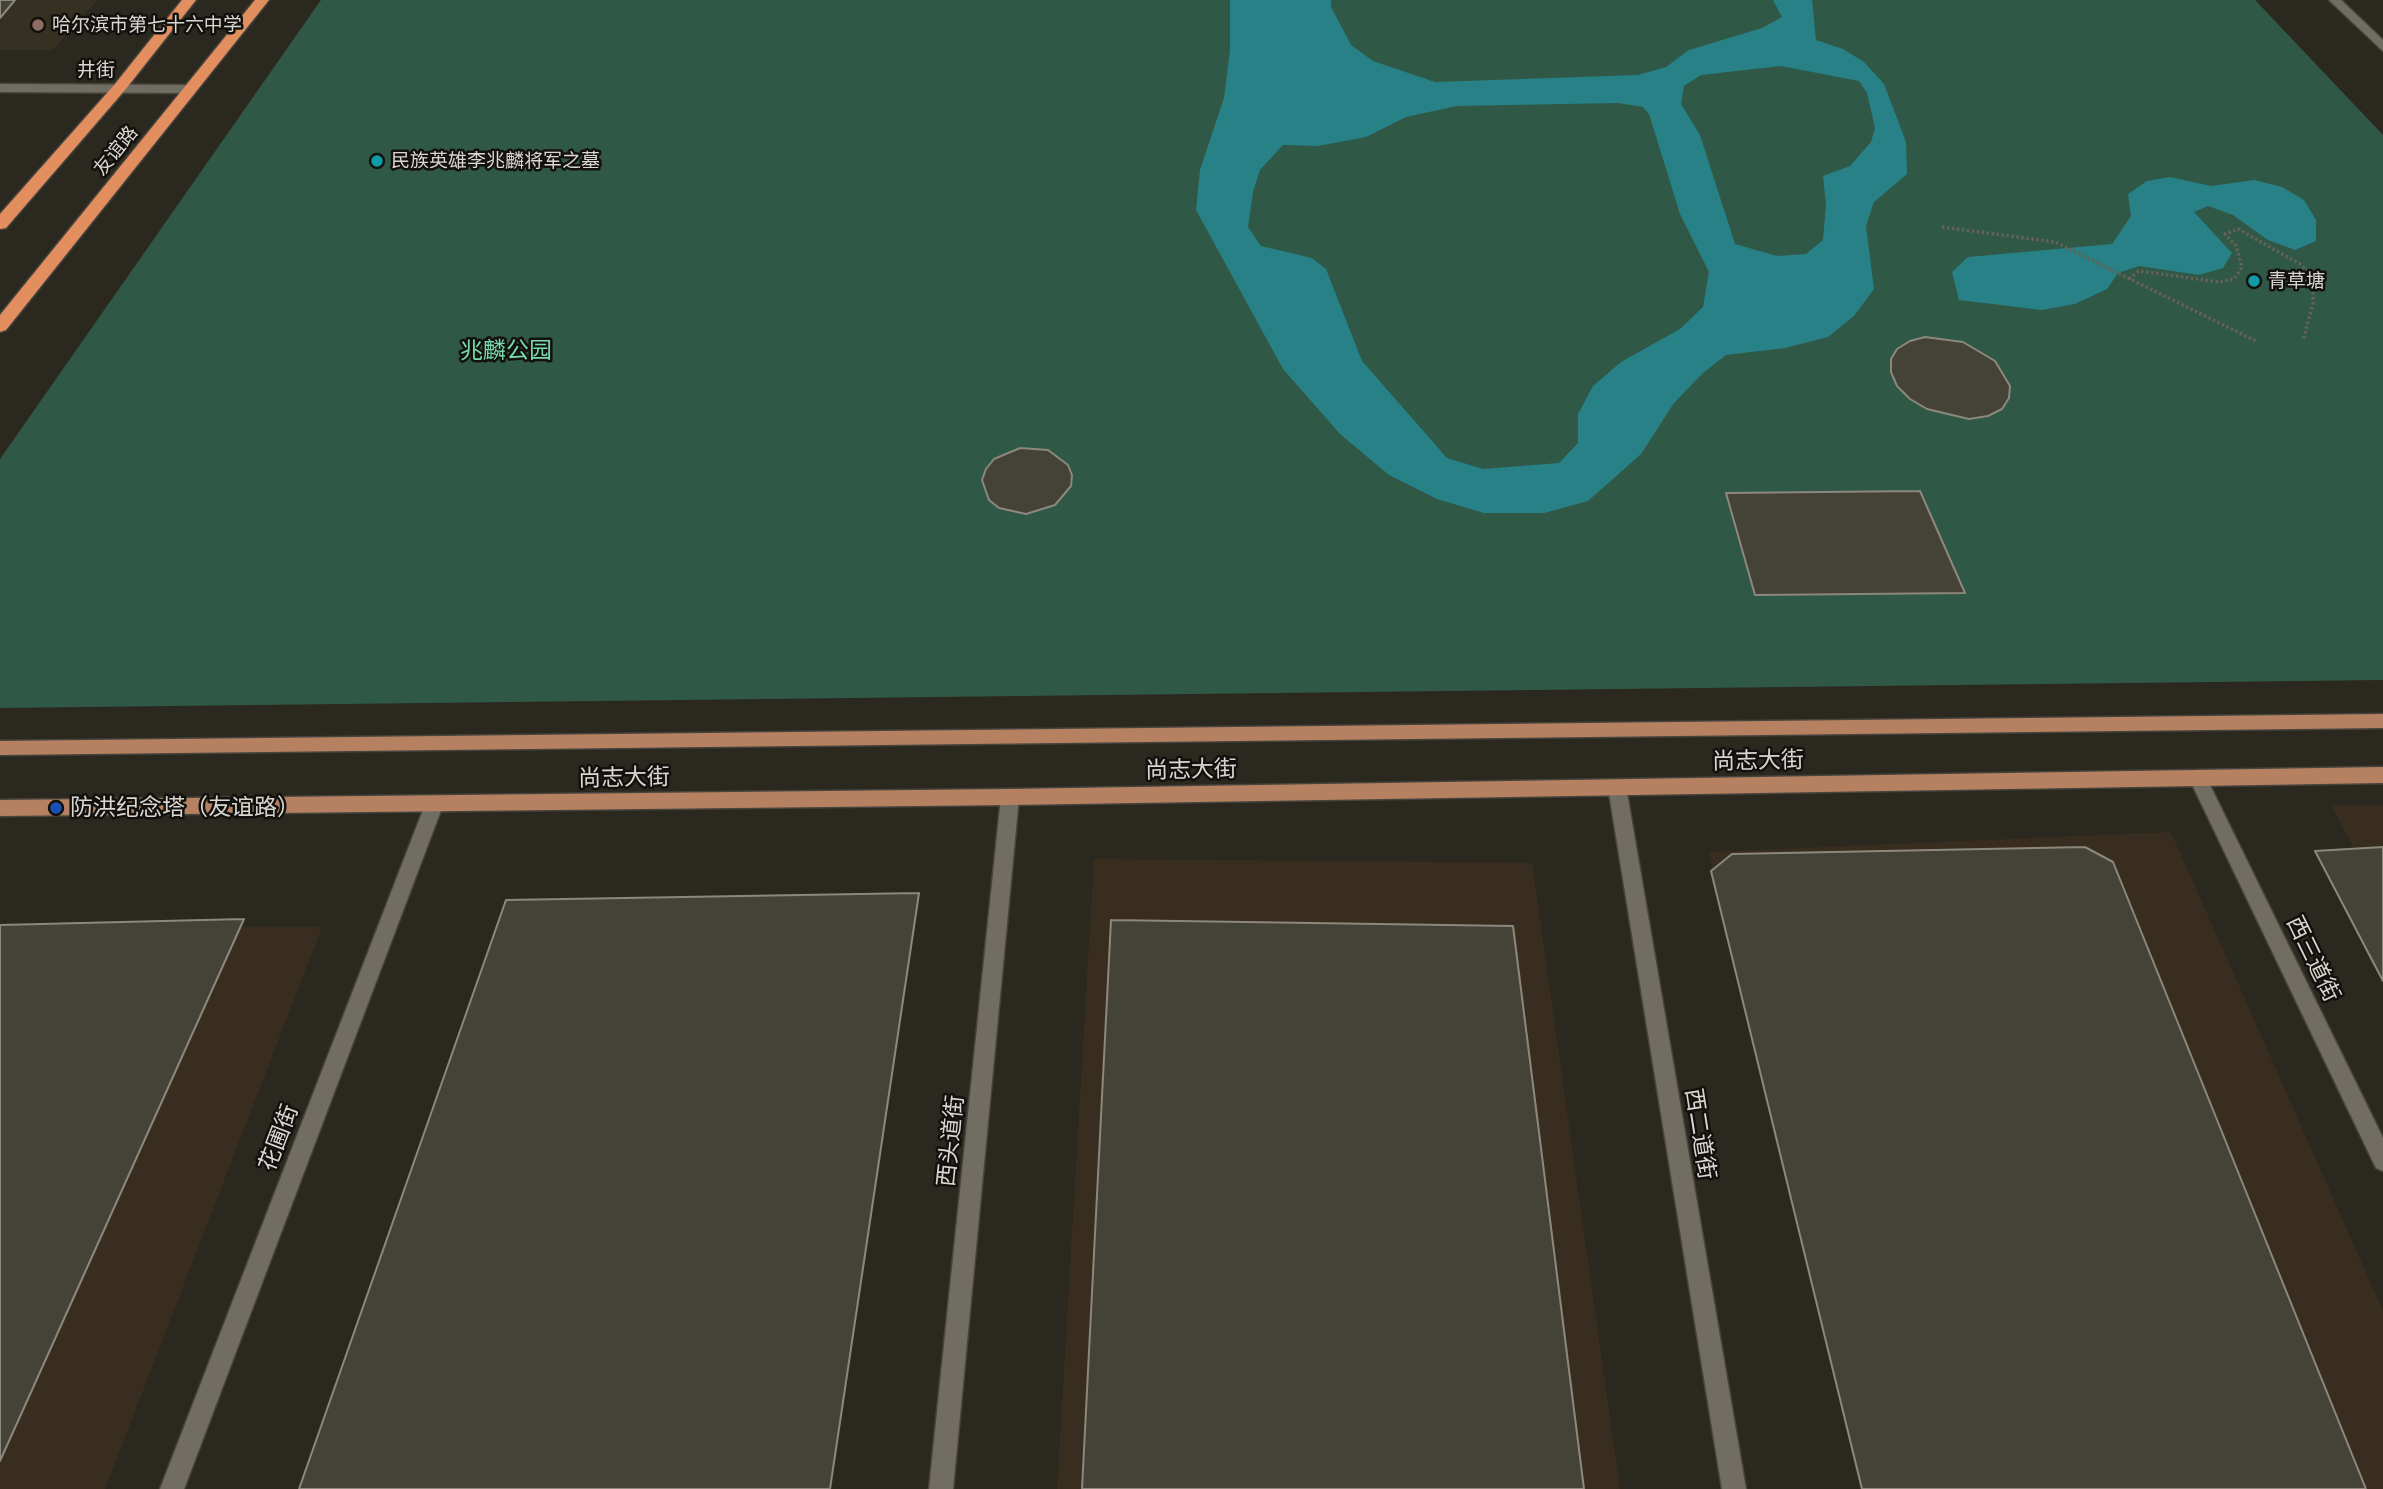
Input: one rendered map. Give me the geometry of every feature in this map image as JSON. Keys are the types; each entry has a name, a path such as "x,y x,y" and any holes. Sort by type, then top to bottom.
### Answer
{"highway":[{"name":"友谊路","path":"0,224 120,88 189,0"},
{"name":"友谊路","path":"0,326 262,0"}],"main road":[{"name":"尚志大街","path":"0,748 2383,721"},
{"name":"尚志大街","path":"0,808 434,805 2383,775"}],"street":[{"path":"2335,0 2383,47"},
{"name":"井街","path":"0,88 191,89"},
{"name":"西三道街","path":"2199,778 2383,1161"},
{"name":"西二道街","path":"1617,788 1734,1489"},
{"name":"西头道街","path":"941,1489 1010,797"},
{"name":"花圃街","path":"172,1489 434,805"}],"path":[{"path":"1942,228 2055,242 2258,342"},
{"path":"2129,278 2139,271 2220,282 2234,279 2242,267 2236,246 2225,234 2238,229 2300,264 2313,276 2313,303 2303,341"}],"shaded area":[{"name":"哈尔滨市第七十六中学","path":"0,0 97,0 53,50 0,50"},
{"path":"2331,805 2383,805 2383,905"},
{"path":"2171,832 2383,1311 2383,1489 1860,1489 1709,852"},
{"path":"1094,859 1532,863 1620,1489 1057,1489"},
{"path":"0,926 322,927 105,1489 0,1489"}],"green space":[{"name":"兆麟公园","path":"321,0 2255,0 2383,135 2383,680 0,708 0,459"}],"water":[{"path":"1230,0 1331,0 1331,7 1351,45 1373,61 1435,82 1638,75 1666,67 1689,50 1762,28 1782,17 1773,0 1812,0 1816,40 1843,49 1864,62 1884,84 1906,142 1907,174 1874,202 1866,226 1874,289 1854,316 1828,337 1785,348 1726,355 1703,373 1674,403 1641,454 1588,501 1544,513 1484,513 1437,499 1389,475 1340,434 1283,369 1196,210 1200,170 1224,98 1230,51","holes":["1781,66 1859,81 1867,93 1875,128 1871,142 1850,166 1823,176 1826,205 1823,240 1806,254 1777,256 1735,244 1700,135 1681,104 1684,86 1701,75","1618,103 1643,107 1649,114 1680,214 1709,272 1703,307 1680,329 1621,362 1593,386 1578,414 1578,443 1559,463 1483,469 1447,458 1362,361 1326,269 1312,258 1261,246 1248,227 1253,192 1260,170 1283,145 1318,146 1366,137 1406,117 1457,106"]},
{"name":"青草塘","path":"2170,177 2211,186 2254,180 2282,187 2304,200 2316,220 2316,241 2295,250 2268,240 2233,215 2208,206 2194,212 2232,253 2223,268 2199,275 2139,266 2118,273 2107,289 2075,304 2042,310 1959,300 1952,272 1968,257 2112,244 2131,216 2128,194 2147,181"}],"building":[{"path":"0,0 15,0 0,18"},
{"path":"1925,337 1963,342 1995,361 2010,386 2009,398 2002,409 1988,416 1969,419 1927,409 1910,399 1897,386 1891,372 1891,359 1897,349 1910,341"},
{"path":"1020,448 1048,450 1068,465 1072,475 1071,486 1055,505 1026,514 999,508 989,500 982,480 986,469 994,459"},
{"path":"1920,491 1965,593 1755,595 1726,493"},
{"path":"2085,847 2113,862 2366,1489 1862,1489 1711,871 1732,854"},
{"path":"2383,847 2383,981 2315,851"},
{"path":"919,893 830,1489 299,1489 506,900"},
{"path":"244,919 0,1461 0,925"},
{"path":"1111,920 1513,926 1584,1489 1082,1489"}],"place":[{"name":"哈尔滨市第七十六中学","path":"38,25"},
{"name":"民族英雄李兆麟将军之墓","path":"377,161"},
{"name":"青草塘","path":"2254,281"},
{"name":"防洪纪念塔（友谊路）","path":"56,808"}]}
